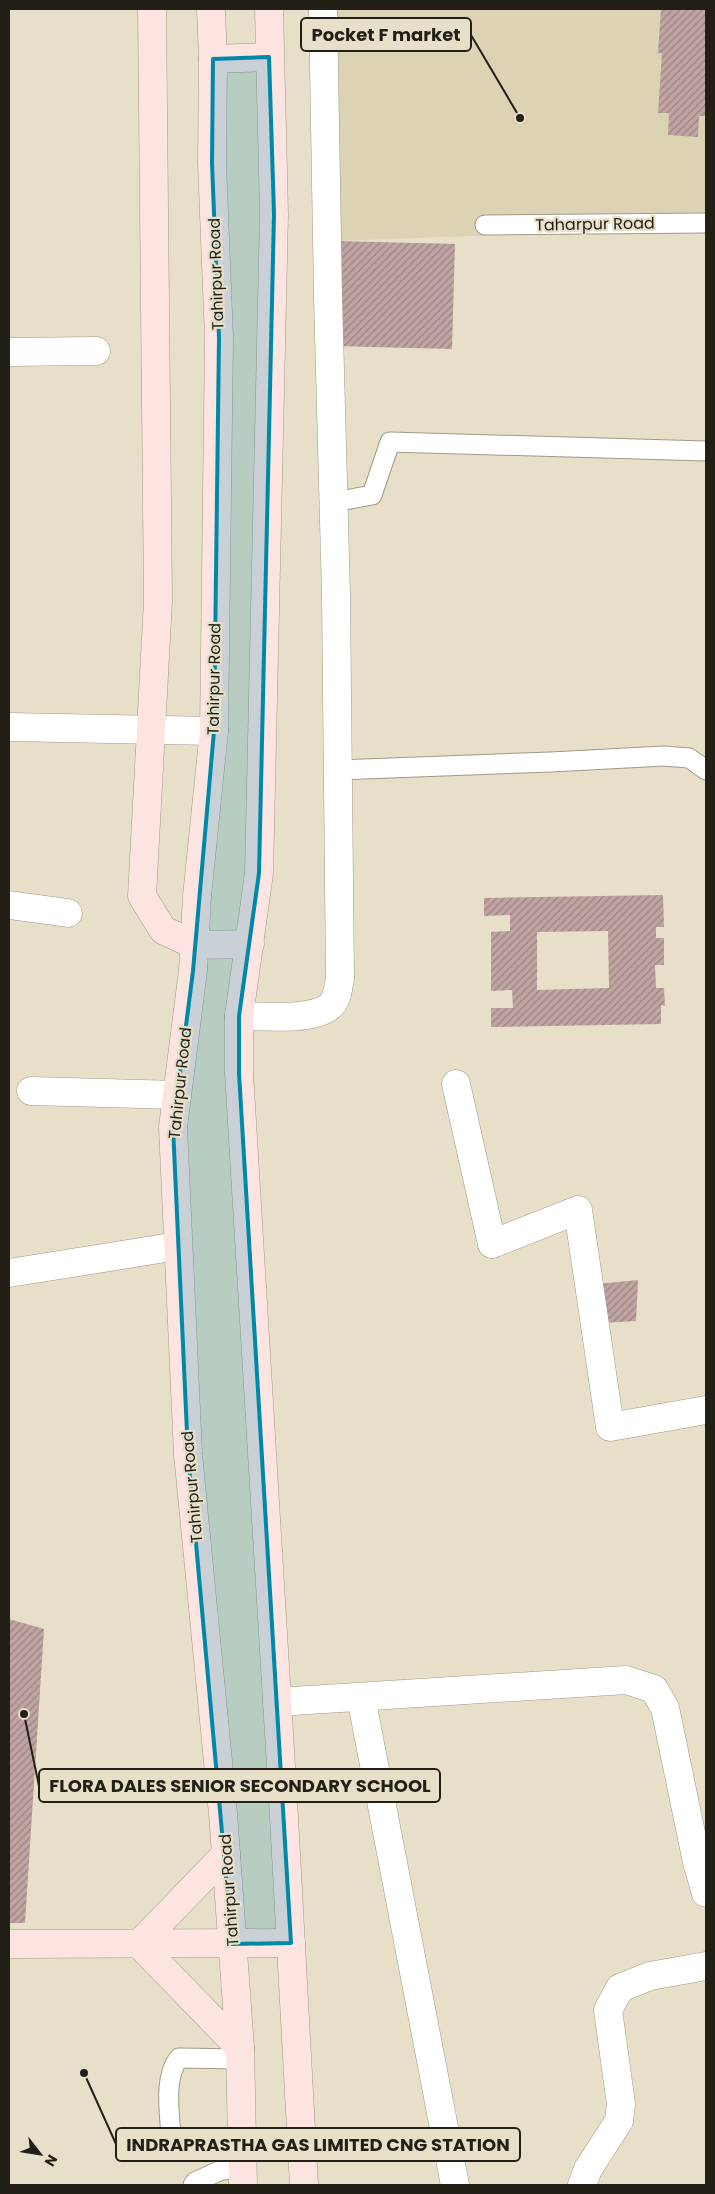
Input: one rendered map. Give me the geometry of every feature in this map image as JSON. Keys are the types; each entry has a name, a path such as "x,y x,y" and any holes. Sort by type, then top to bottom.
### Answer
{"main road":[{"path":"152,9 158,601 142,896 163,930 195,945 250,944"},
{"name":"Tahirpur Road","path":"211,9 213,59 212,163 218,338 214,730 197,896 195,945 173,1127 188,1454 226,1854 240,2054 243,2165"},
{"path":"269,9 273,234 259,873 239,1016 239,1073 304,2185"},
{"path":"213,59 269,57"},
{"path":"139,1944 226,1854"},
{"path":"9,1944 291,1943"},
{"path":"139,1944 240,2054"}],"street":[{"path":"239,1016 297,1015 317,1012 330,1006 337,995 340,978 334,502 328,296 324,9"},
{"path":"9,352 96,351"},
{"path":"9,726 214,730"},
{"path":"9,905 68,913"},
{"path":"456,1084 492,1244 578,1210 610,1427 706,1410"},
{"path":"31,1091 177,1095"},
{"path":"9,1273 178,1246"},
{"path":"277,1702 626,1680 654,1689 665,1708 697,1862 706,1893"},
{"path":"361,1697 455,2185"},
{"path":"582,2185 588,2169 619,2121 621,2104 608,2010 620,1988 650,1976 706,1966"}],"lane":[{"name":"Taharpur Road","path":"484,225 706,223"},
{"path":"334,502 372,495 390,442 706,451"},
{"path":"337,770 664,756 689,758 706,770"},
{"path":"240,2054 179,2058 172,2066 170,2116 171,2138 178,2146 185,2148 224,2148 243,2165"},
{"path":"193,2185 195,2182 219,2171 243,2165"}],"highlighted area":[{"path":"269,57 274,214 259,873 239,1016 239,1073 291,1943 232,1944 188,1454 173,1127 193,971 214,731 219,338 212,163 213,59"}],"shaded area":[{"path":"332,9 706,9 706,227 336,241"}],"building":[{"path":"661,9 706,9 706,116 699,116 698,137 668,135 669,113 658,113 662,53 658,53"},
{"path":"336,241 455,244 452,349 333,346"},
{"path":"663,895 664,927 656,927 656,938 664,938 664,965 655,965 656,988 664,988 665,1006 661,1005 661,1024 491,1027 491,1008 513,1008 512,990 491,991 491,932 510,931 510,915 484,916 484,898","holes":["608,931 609,988 537,990 537,932"]},
{"path":"638,1280 636,1321 602,1323 597,1284"},
{"path":"9,1619 44,1629 25,1923 9,1923"}],"place":[{"name":"Pocket F market","path":"520,118"},
{"name":"FLORA DALES SENIOR SECONDARY SCHOOL","path":"24,1714"},
{"name":"INDRAPRASTHA GAS LIMITED CNG STATION","path":"84,2073"}]}
